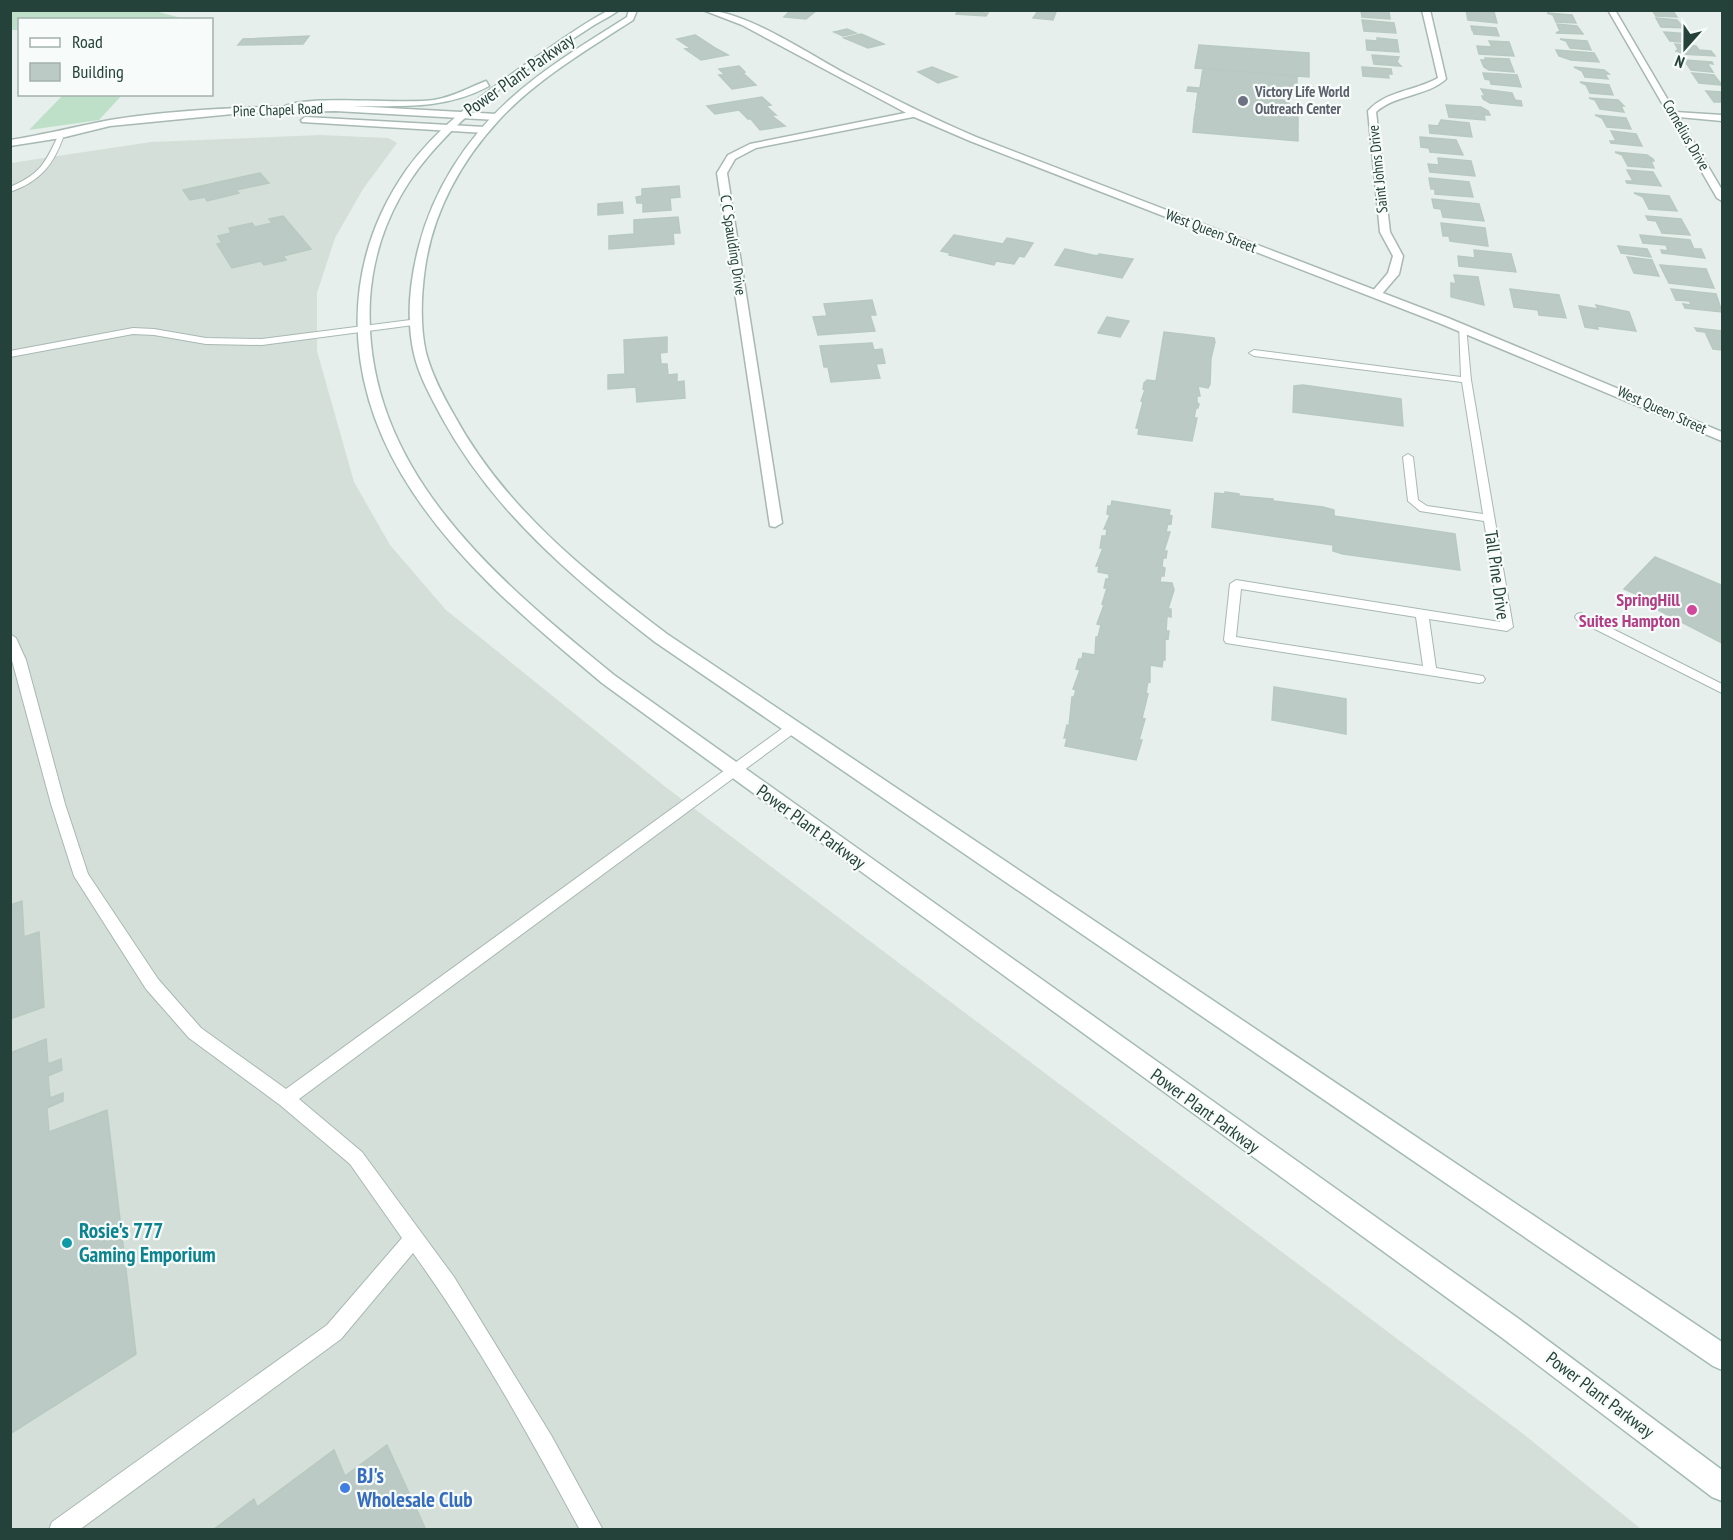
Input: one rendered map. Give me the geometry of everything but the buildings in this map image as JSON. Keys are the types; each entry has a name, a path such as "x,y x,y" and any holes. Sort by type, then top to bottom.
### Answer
{"street":[{"name":"Power Plant Parkway","path":"616,10 488,94 456,121 411,168 376,232 367,260 362,292 364,363 371,390 390,440 440,520 480,566 541,624 608,679 1510,1328 1722,1487"},
{"name":"Power Plant Parkway","path":"633,10 630,18 538,81 491,123 453,173 426,231 421,251 418,346 452,426 502,498 540,538 599,591 661,638 1722,1357"},
{"name":"West Queen Street","path":"706,10 745,23 915,114 1138,203 1462,326 1597,381 1722,437"},
{"name":"Saint Johns Drive","path":"1377,293 1393,274 1398,256 1385,232 1372,111 1383,100 1425,89 1442,79 1426,10"},
{"name":"Cornelius Drive","path":"1611,10 1722,198"},
{"path":"286,108 339,103 421,105 453,100 478,90 528,58 556,48"},
{"name":"Pine Chapel Road","path":"61,135 110,123 286,108 491,123"},
{"name":"C C Spaulding Drive","path":"775,523 722,173 731,157 753,146 915,114"},
{"path":"1673,114 1722,118"},
{"name":"Pine Chapel Road","path":"290,120 491,123"},
{"name":"Pine Chapel Road","path":"10,142 61,135 225,123"}],"lane":[{"path":"10,190 46,171 53,161 61,135"},
{"path":"10,354 133,331 232,343 262,342 418,322"},
{"name":"Tall Pine Drive","path":"1430,672 1230,640 1236,584 1507,627 1466,380 1462,326"},
{"path":"1254,353 1466,380"},
{"path":"1408,457 1413,501 1424,509 1489,518"},
{"path":"1422,614 1430,672 1479,680"},
{"path":"1581,617 1722,689"},
{"path":"10,638 20,660 58,804 81,876 152,984 195,1033 286,1099 356,1158 447,1284 544,1442 592,1530"},
{"path":"286,1099 792,728"},
{"path":"60,1530 334,1332 414,1238"}],"shaded area":[{"path":"320,135 388,138 397,143 363,189 335,238 317,293 317,351 354,482 390,545 446,610 663,785 1522,1433 1641,1529 11,1530 11,163 151,142"}],"green space":[{"path":"10,11 155,11 181,18 18,18 18,30 11,30"},
{"path":"62,96 121,96 99,120 29,130"}],"place":[{"name":"Victory Life World Outreach Center","path":"1243,101"},
{"name":"SpringHill Suites Hampton","path":"1692,610"},
{"name":"Rosie's 777 Gaming Emporium","path":"67,1243"},
{"name":"BJ's Wholesale Club","path":"345,1488"}]}
